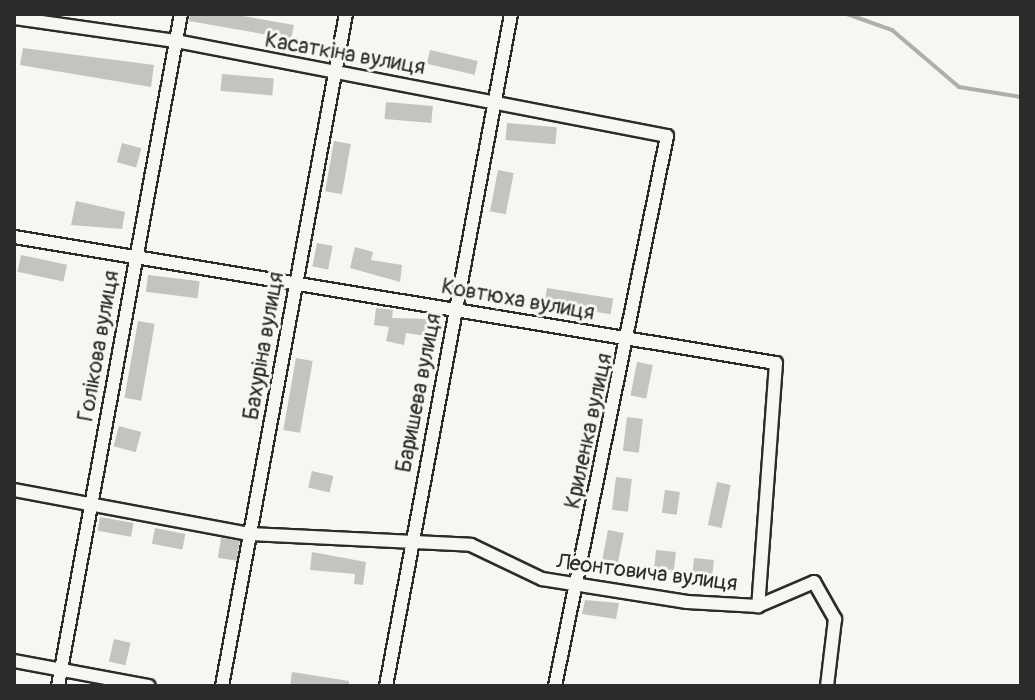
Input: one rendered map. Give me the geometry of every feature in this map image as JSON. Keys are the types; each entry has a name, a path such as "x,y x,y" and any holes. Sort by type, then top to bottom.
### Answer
{"street":[{"name":"Голікова вулиця","path":"58,686 181,14"},
{"name":"Бахуріна вулиця","path":"222,686 346,14"},
{"name":"Баришева вулиця","path":"386,686 511,14"},
{"name":"Касаткіна вулиця","path":"14,18 176,41 335,74 493,99 667,136"},
{"name":"Криленка вулиця","path":"555,686 630,339 667,136"},
{"name":"Ковтюха вулиця","path":"14,237 295,289 456,308 776,363 758,606"},
{"name":"Леонтовича вулиця","path":"14,490 250,534 351,538 411,546 471,545 493,551 507,567 576,586 758,606"},
{"path":"758,606 814,582 835,619 827,686"},
{"path":"14,661 149,686"}],"building":[{"path":"190,14 231,14 294,25 291,39 189,21"},
{"path":"23,48 154,65 151,87 20,65"},
{"path":"430,50 478,61 475,75 427,64"},
{"path":"222,74 274,79 272,95 221,91"},
{"path":"386,102 433,106 431,123 385,119"},
{"path":"507,123 557,127 555,144 506,140"},
{"path":"334,141 351,144 342,194 325,191"},
{"path":"122,143 141,148 136,167 117,162"},
{"path":"498,170 514,173 506,214 490,211"},
{"path":"76,201 125,212 122,229 71,225"},
{"path":"317,243 333,246 328,270 312,267"},
{"path":"355,247 373,252 371,260 402,265 400,282 350,268"},
{"path":"21,255 67,265 63,281 17,272"},
{"path":"148,275 200,281 198,298 146,292"},
{"path":"547,288 613,298 611,314 544,304"},
{"path":"376,308 393,310 392,318 429,319 426,336 406,333 404,345 386,341 389,327 374,325"},
{"path":"138,321 155,324 141,401 124,398"},
{"path":"296,358 313,361 300,433 283,430"},
{"path":"637,362 653,365 646,398 631,395"},
{"path":"627,417 643,419 639,453 623,451"},
{"path":"119,426 141,432 136,452 114,446"},
{"path":"312,471 333,476 330,493 308,488"},
{"path":"616,477 632,479 628,512 612,510"},
{"path":"717,482 731,485 722,528 708,525"},
{"path":"665,490 680,492 677,515 662,513"},
{"path":"100,517 133,523 131,537 98,531"},
{"path":"155,528 185,534 182,550 152,544"},
{"path":"608,530 624,533 617,566 602,563"},
{"path":"221,538 240,541 237,561 218,558"},
{"path":"656,550 676,552 674,573 654,571"},
{"path":"312,552 366,562 363,585 354,584 355,574 310,570"},
{"path":"694,558 714,560 712,581 692,579"},
{"path":"585,600 619,603 616,619 582,614"},
{"path":"114,639 131,643 125,665 109,661"},
{"path":"292,672 349,681 349,686 290,686"}],"waterway":[{"path":"847,14 892,30 959,87 1021,97"}]}
